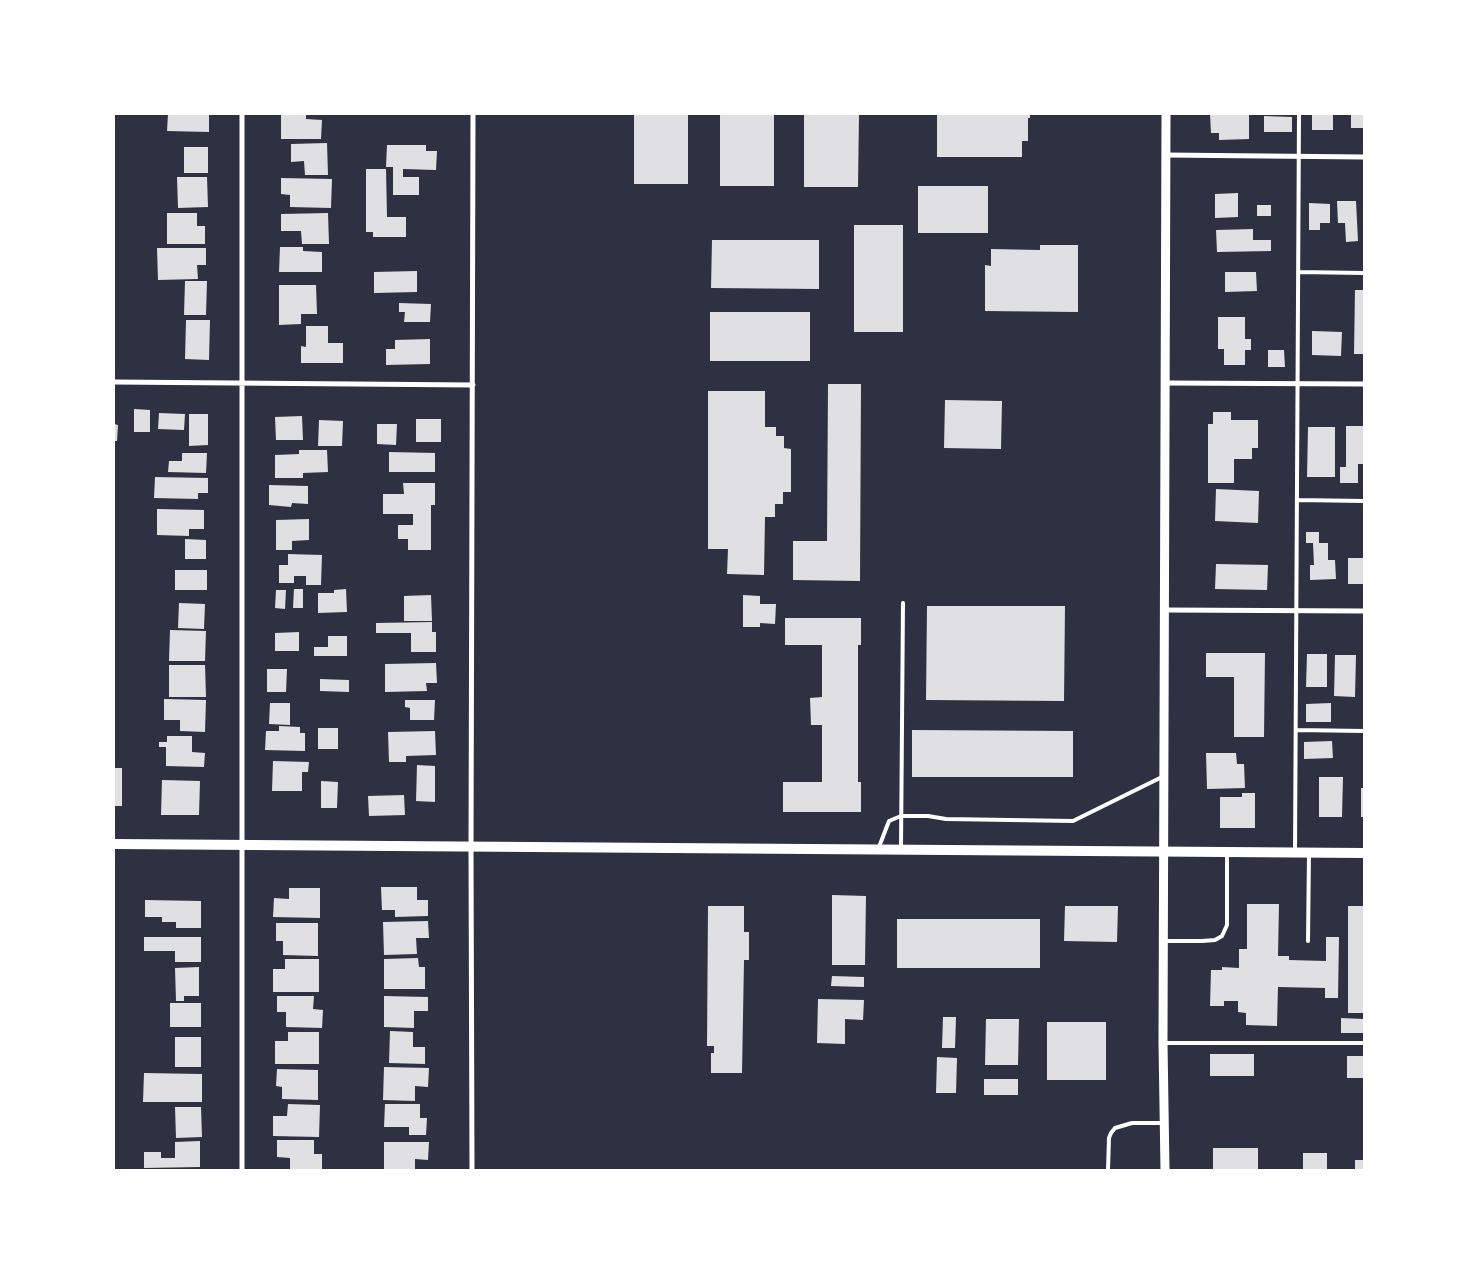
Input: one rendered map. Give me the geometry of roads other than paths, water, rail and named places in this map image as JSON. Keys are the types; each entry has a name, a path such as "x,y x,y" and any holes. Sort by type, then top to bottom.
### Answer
{"main road":[{"path":"114,844 1364,853"}],"street":[{"path":"242,114 242,1170"},
{"path":"472,1170 473,114"},
{"path":"1165,1170 1163,941 1166,114"},
{"path":"1166,155 1364,157"},
{"path":"114,382 472,385"},
{"path":"1166,382 1364,384"},
{"path":"1165,610 1364,612"}],"lane":[{"path":"1295,852 1299,114"},
{"path":"1298,272 1364,273"},
{"path":"1297,500 1364,501"},
{"path":"901,850 902,603"},
{"path":"1296,730 1364,731"},
{"path":"878,850 889,821 901,816 928,816 946,819 1073,821 1164,776"},
{"path":"1163,941 1215,940 1222,936 1227,925 1227,852"},
{"path":"1308,941 1309,853"},
{"path":"1163,1043 1364,1043"},
{"path":"1108,1170 1109,1138 1115,1128 1132,1123 1165,1123"}]}
